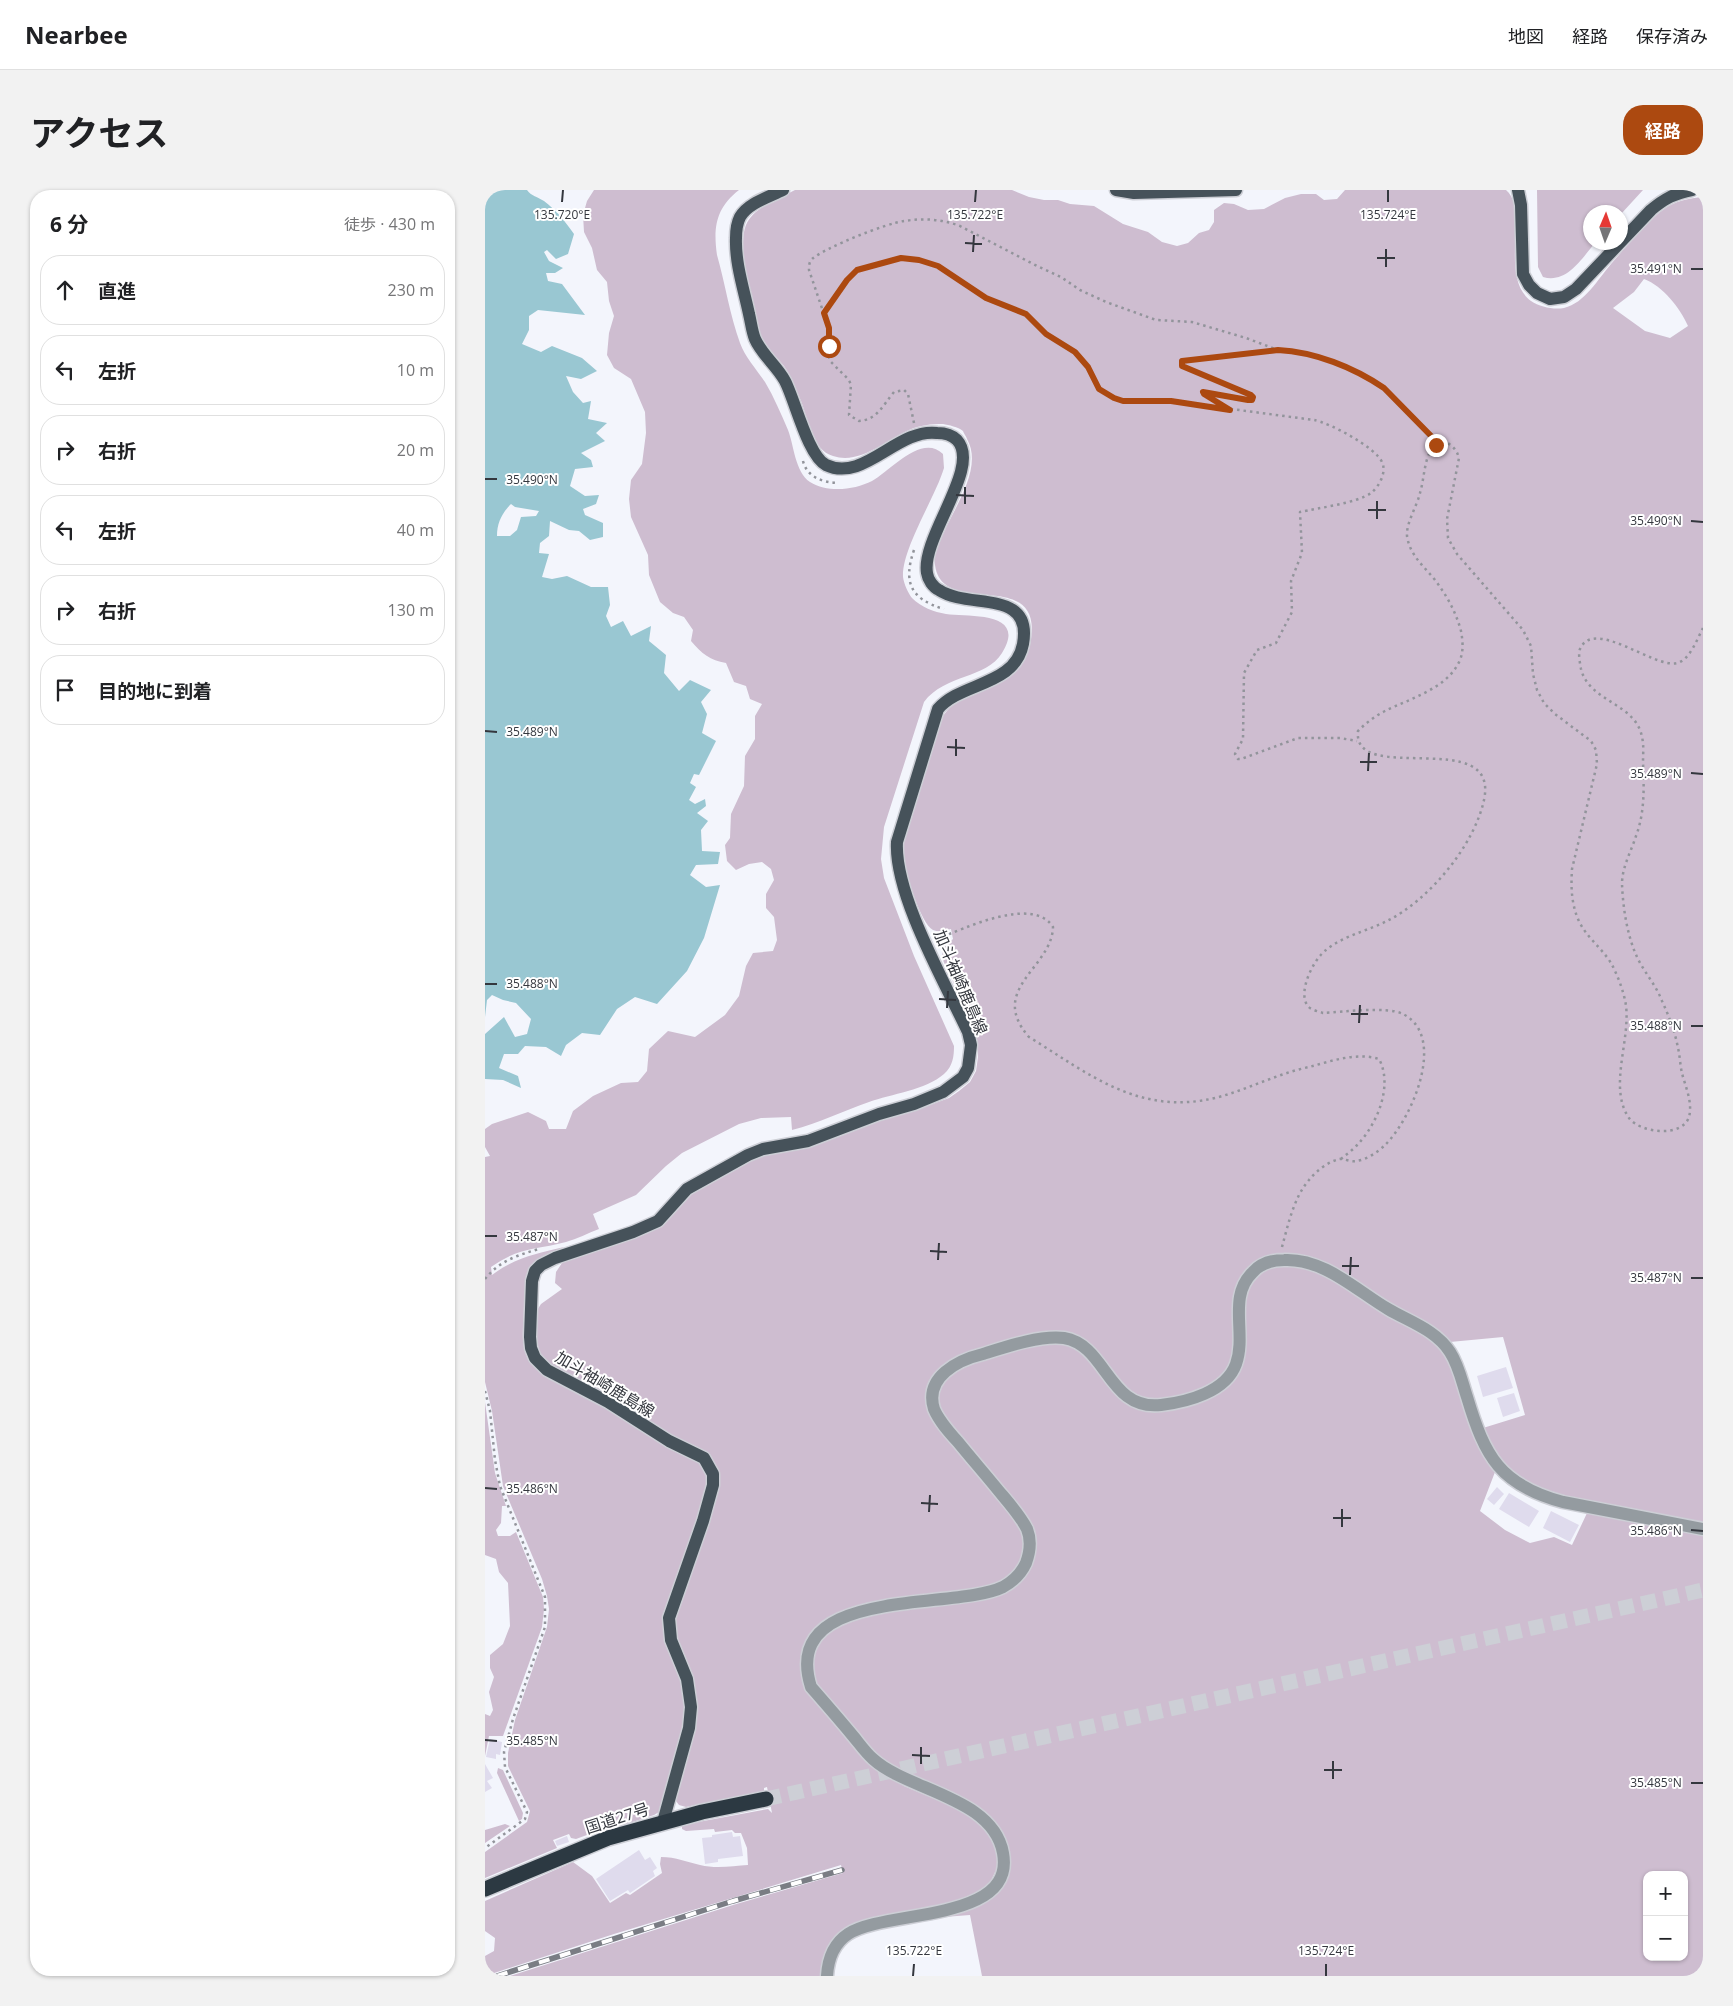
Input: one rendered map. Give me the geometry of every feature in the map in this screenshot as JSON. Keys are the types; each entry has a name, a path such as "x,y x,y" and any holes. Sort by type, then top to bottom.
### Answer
{"highway":[{"name":"国道27号","path":"485,1889 577,1850 663,1822 767,1799"}],"main road":[{"name":"加斗袖崎鹿島線","path":"663,1822 689,1728 691,1707 687,1679 671,1640 669,1618 703,1521 713,1485 713,1474 704,1458 669,1441 608,1402 547,1370 535,1358 531,1348 530,1337 532,1281 535,1272 548,1261 633,1232 658,1221 687,1189 699,1180 748,1155 763,1149 808,1141 879,1114 914,1104 943,1092 963,1078 968,1068 971,1045 968,1032 926,943 899,871 896,856 900,828 938,709 953,696 999,676 1011,667 1019,656 1023,644 1023,630 1020,617 1012,608 999,604 969,601 948,596 935,588 927,576 926,561 933,538 958,483 963,465 962,452 957,440 945,434 929,432 915,435 897,443 865,464 846,468 827,466 819,460 810,444 785,380 755,338 737,256 735,238 741,217 754,204 783,190"},
{"path":"1116,190 1134,193 1236,190"},
{"path":"1518,190 1521,205 1523,274 1529,285 1537,293 1550,299 1564,297 1576,289 1651,210 1663,200 1676,193 1691,190"}],"street":[{"path":"827,1976 832,1951 849,1933 871,1926 957,1907 978,1900 990,1892 1003,1872 1002,1848 994,1832 987,1824 968,1808 906,1779 873,1758 811,1687 807,1675 807,1660 811,1647 827,1626 841,1618 884,1606 1001,1588 1018,1576 1025,1564 1030,1545 1028,1531 1007,1501 944,1426 935,1409 934,1392 939,1377 961,1360 1022,1343 1061,1338 1077,1342 1089,1353 1125,1396 1135,1403 1148,1406 1162,1405 1193,1398 1207,1393 1231,1374 1236,1364 1238,1352 1238,1308 1243,1282 1258,1267 1278,1260 1301,1261 1327,1271 1359,1288 1387,1308 1420,1325 1449,1350 1458,1368 1482,1442 1491,1459 1515,1482 1545,1497 1563,1502 1703,1529"}],"path":[{"path":"915,435 908,394 904,390 894,392 871,419 859,421 849,415 851,384 831,362 829,355 829,328 809,270 809,264 812,259 837,245 895,222 928,219 951,222 1037,266 1061,276 1080,290 1106,302 1156,320 1192,322 1246,338 1278,350"},
{"path":"824,313 847,280 857,270 901,258 919,260 938,266 986,298 1026,314 1046,334 1075,352 1088,367 1099,389 1114,398 1123,401 1171,401 1325,422 1371,449 1382,462 1382,475 1379,484 1369,495 1300,512 1302,553 1291,580 1292,612 1276,643 1257,650 1244,673 1243,739 1235,754 1241,760 1298,738 1357,740"},
{"path":"1230,410 1203,392 1248,400 1252,400 1253,397 1182,366 1182,361 1278,350 1308,353 1363,375 1384,388 1439,444"},
{"path":"1340,1159 1356,1161 1372,1155 1385,1145 1401,1126 1413,1104 1420,1081 1424,1052 1421,1034 1413,1021 1402,1013 1391,1010 1323,1013 1314,1010 1307,1004 1305,994 1309,975 1315,961 1326,950 1400,915 1439,879 1452,864 1467,840 1484,800 1485,786 1483,776 1474,767 1464,762 1381,756 1362,748 1357,740 1358,731 1368,721 1451,675 1459,664 1463,652 1463,640 1455,610 1434,579 1413,555 1407,539 1407,533 1430,453 1443,442 1450,443 1457,450 1459,458 1447,519 1447,538 1457,554 1523,630 1531,646 1533,674 1537,690 1544,703 1591,741 1596,750 1597,764 1572,869 1573,904 1578,920 1586,933 1610,962 1619,978 1626,1002 1627,1024 1620,1079 1622,1102 1629,1117 1638,1127 1652,1131 1668,1131 1682,1126 1689,1118 1690,1105 1681,1072 1678,1046 1671,1024 1661,997 1637,958 1629,934 1624,906 1622,881 1626,862 1637,835 1642,812 1644,789 1642,737 1637,724 1626,712 1592,690 1583,676 1579,662 1580,650 1587,641 1597,638 1612,641 1664,663 1677,663 1686,658 1703,628"},
{"path":"803,459 805,468 811,476 841,483"},
{"path":"916,544 909,569 908,578 911,586 924,601 944,609"},
{"path":"926,943 1006,915 1035,914 1049,920 1053,927 1049,942 1016,997 1015,1013 1021,1027 1029,1037 1096,1078 1120,1092 1138,1097 1157,1101 1189,1101 1214,1098 1297,1070 1337,1060 1368,1055 1379,1059 1385,1069 1385,1086 1380,1106 1370,1128 1359,1144 1340,1159 1320,1168 1307,1181 1291,1217 1278,1260"},
{"path":"485,1279 505,1261 522,1254 547,1248"},
{"path":"485,1391 500,1486 539,1580 545,1597 546,1610 545,1627 513,1719 504,1752 505,1767 527,1812 525,1819 485,1848"}],"shaded area":[{"path":"594,190 739,190 725,204 718,219 716,227 717,255 740,343 774,400 788,430 801,472 810,482 825,488 849,488 872,481 916,450 935,449 943,454 944,468 940,480 913,538 904,565 903,577 905,585 912,598 919,604 932,610 946,614 992,619 1002,623 1007,630 1008,639 1002,653 986,668 943,686 924,702 884,827 881,859 884,878 914,956 954,1046 952,1061 947,1071 937,1079 918,1088 869,1102 792,1130 791,1117 761,1118 739,1124 682,1153 636,1195 593,1214 599,1229 566,1242 519,1252 491,1267 492,1275 518,1260 564,1247 536,1263 528,1274 525,1292 523,1342 530,1362 554,1381 607,1407 640,1430 706,1467 709,1484 665,1617 682,1680 685,1707 683,1727 659,1812 576,1839 571,1838 569,1834 553,1840 557,1848 485,1878 485,1852 527,1822 530,1811 508,1766 508,1753 515,1720 547,1627 549,1609 542,1579 503,1486 492,1411 485,1382 485,1157 490,1156 485,1147 485,1129 492,1124 528,1112 546,1121 549,1129 566,1129 573,1111 593,1096 621,1083 638,1082 647,1071 649,1049 668,1031 695,1037 725,1015 739,996 746,966 753,953 773,951 777,940 774,917 766,908 766,894 774,880 771,869 762,862 749,864 736,870 727,861 725,845 730,838 731,814 744,786 745,756 755,739 755,716 762,704 750,699 746,686 734,682 726,663 711,658 695,646 691,641 693,630 684,617 673,613 660,602 649,575 648,555 631,517 629,499 631,480 642,464 646,433 645,412 631,379 614,368 607,355 609,333 614,316 609,301 607,282 597,270 592,248 584,232 583,215 587,201"},
{"path":"795,190 1012,190 1029,197 1044,200 1058,200 1070,204 1094,206 1123,224 1148,232 1162,242 1177,246 1188,243 1199,233 1209,230 1214,222 1214,210 1224,203 1234,204 1248,210 1264,209 1285,198 1301,194 1316,194 1324,200 1337,199 1345,190 1506,190 1513,199 1515,212 1515,260 1521,290 1531,301 1556,309 1572,305 1585,296 1623,250 1628,250 1628,244 1636,235 1664,209 1682,200 1703,197 1703,1524 1564,1497 1536,1487 1519,1477 1497,1457 1483,1428 1525,1415 1503,1337 1450,1342 1455,1376 1464,1410 1485,1458 1495,1472 1480,1511 1505,1530 1530,1543 1554,1537 1572,1545 1587,1513 1703,1535 1703,1976 982,1976 970,1915 918,1919 973,1909 998,1892 1004,1883 1009,1863 1008,1853 999,1831 876,1755 817,1686 813,1661 818,1643 835,1628 876,1613 901,1608 991,1597 1003,1593 1015,1573 1005,1579 972,1590 886,1600 856,1607 830,1618 811,1634 801,1658 805,1690 866,1762 904,1786 961,1810 983,1826 997,1848 997,1868 989,1885 981,1892 956,1901 854,1925 822,1976 510,1976 733,1905 843,1873 841,1865 614,1934 485,1976 485,1956 494,1951 495,1938 485,1931 485,1901 573,1862 592,1876 610,1903 626,1893 630,1895 662,1873 661,1857 712,1867 748,1865 747,1848 741,1833 735,1833 732,1830 715,1832 714,1829 686,1831 682,1829 682,1825 768,1809 772,1813 767,1787 764,1788 764,1791 686,1807 679,1805 676,1801 697,1708 693,1677 676,1639 674,1619 719,1474 709,1455 699,1448 672,1436 612,1397 551,1365 541,1356 535,1336 536,1312 541,1304 562,1289 555,1283 556,1272 564,1260 648,1233 662,1225 691,1193 749,1161 764,1155 810,1147 880,1120 949,1098 970,1082 976,1071 978,1044 975,1030 942,958 943,948 953,939 951,929 933,930 928,926 918,908 906,873 903,856 906,829 943,716 956,702 1000,682 1016,671 1027,655 1030,645 1031,620 1023,606 1009,598 955,590 942,581 935,565 935,556 939,543 961,498 970,474 971,450 963,431 943,424 921,426 900,434 873,450 853,457 843,458 826,453 815,441 801,401 789,375 760,336 746,280 743,248 746,225 755,213 774,200","holes":["1644,279 1651,282 1670,298 1688,326 1670,338 1645,331 1613,308 1634,292"]},
{"path":"1537,190 1643,190 1628,206 1583,205 1583,250 1589,250 1573,268 1559,277 1543,277 1538,267"},
{"path":"485,1402 495,1473 506,1506 502,1506 501,1523 496,1530 498,1536 510,1536 516,1532 543,1597 544,1609 542,1627 503,1736 489,1736 485,1756 485,1714 490,1716 493,1710 489,1692 494,1677 490,1668 490,1655 503,1644 510,1626 508,1583 499,1572 496,1559 485,1555"},
{"path":"498,1768 503,1770 523,1813 522,1819 519,1821 497,1773"},
{"path":"505,1824 510,1826 485,1843 485,1830"}],"water":[{"path":"485,190 527,190 552,208 574,234 568,254 556,259 547,250 544,252 549,261 563,268 555,273 546,273 548,281 562,284 585,315 538,310 529,316 529,330 522,344 541,352 552,346 582,358 597,371 581,379 566,376 573,392 583,403 591,401 588,419 607,423 596,433 605,441 581,453 591,460 593,467 575,469 570,486 585,496 599,495 596,504 583,509 585,515 603,523 603,537 590,540 579,531 569,530 550,521 549,536 540,543 539,553 549,554 542,577 552,579 567,576 591,587 608,587 610,605 606,616 611,627 623,621 631,636 651,626 649,641 666,655 664,673 679,691 690,680 711,690 701,702 707,714 702,733 716,741 699,775 694,774 690,783 696,787 689,800 695,804 705,799 706,806 697,813 708,821 701,830 702,851 720,852 718,864 696,865 690,875 706,887 720,885 704,938 687,971 657,1004 635,997 617,1009 600,1035 582,1033 566,1045 561,1056 546,1047 525,1046 518,1054 504,1054 499,1068 518,1076 521,1088 503,1080 485,1079 485,1034 504,1017 515,1037 527,1034 531,1019 516,1003 492,995 487,1000 485,1017","holes":["511,504 515,507 539,511 536,516 521,517 517,530 510,536 497,536 499,523 505,511"]}],"building":[{"path":"1506,1367 1513,1388 1483,1397 1477,1376"},
{"path":"1514,1393 1520,1411 1503,1417 1497,1398"},
{"path":"1497,1487 1504,1494 1494,1505 1487,1499"},
{"path":"1509,1493 1539,1511 1529,1527 1499,1509"},
{"path":"1551,1511 1579,1525 1570,1542 1543,1528"},
{"path":"490,1739 502,1742 500,1755 496,1754 496,1759 486,1757"},
{"path":"485,1764 493,1778 487,1781 492,1788 485,1792"},
{"path":"732,1832 733,1837 740,1836 743,1856 718,1859 718,1862 705,1864 702,1838"},
{"path":"567,1836 569,1842 557,1846 555,1841"},
{"path":"639,1850 645,1860 650,1857 657,1868 653,1871 655,1876 630,1893 628,1890 610,1901 596,1879"}],"tunnel":[{"path":"766,1799 1703,1590"}],"railway":[{"path":"497,1976 733,1901 842,1870"}],"route":[{"path":"829,346 829,328 824,313 852,274 857,270 901,258 911,258 938,266 986,298 1026,314 1046,334 1075,352 1088,367 1099,389 1114,398 1123,401 1192,403 1230,410 1203,392 1206,391 1248,400 1252,400 1253,397 1182,366 1182,361 1293,350 1308,353 1335,363 1374,381 1384,388 1439,444 1436,445"}]}
